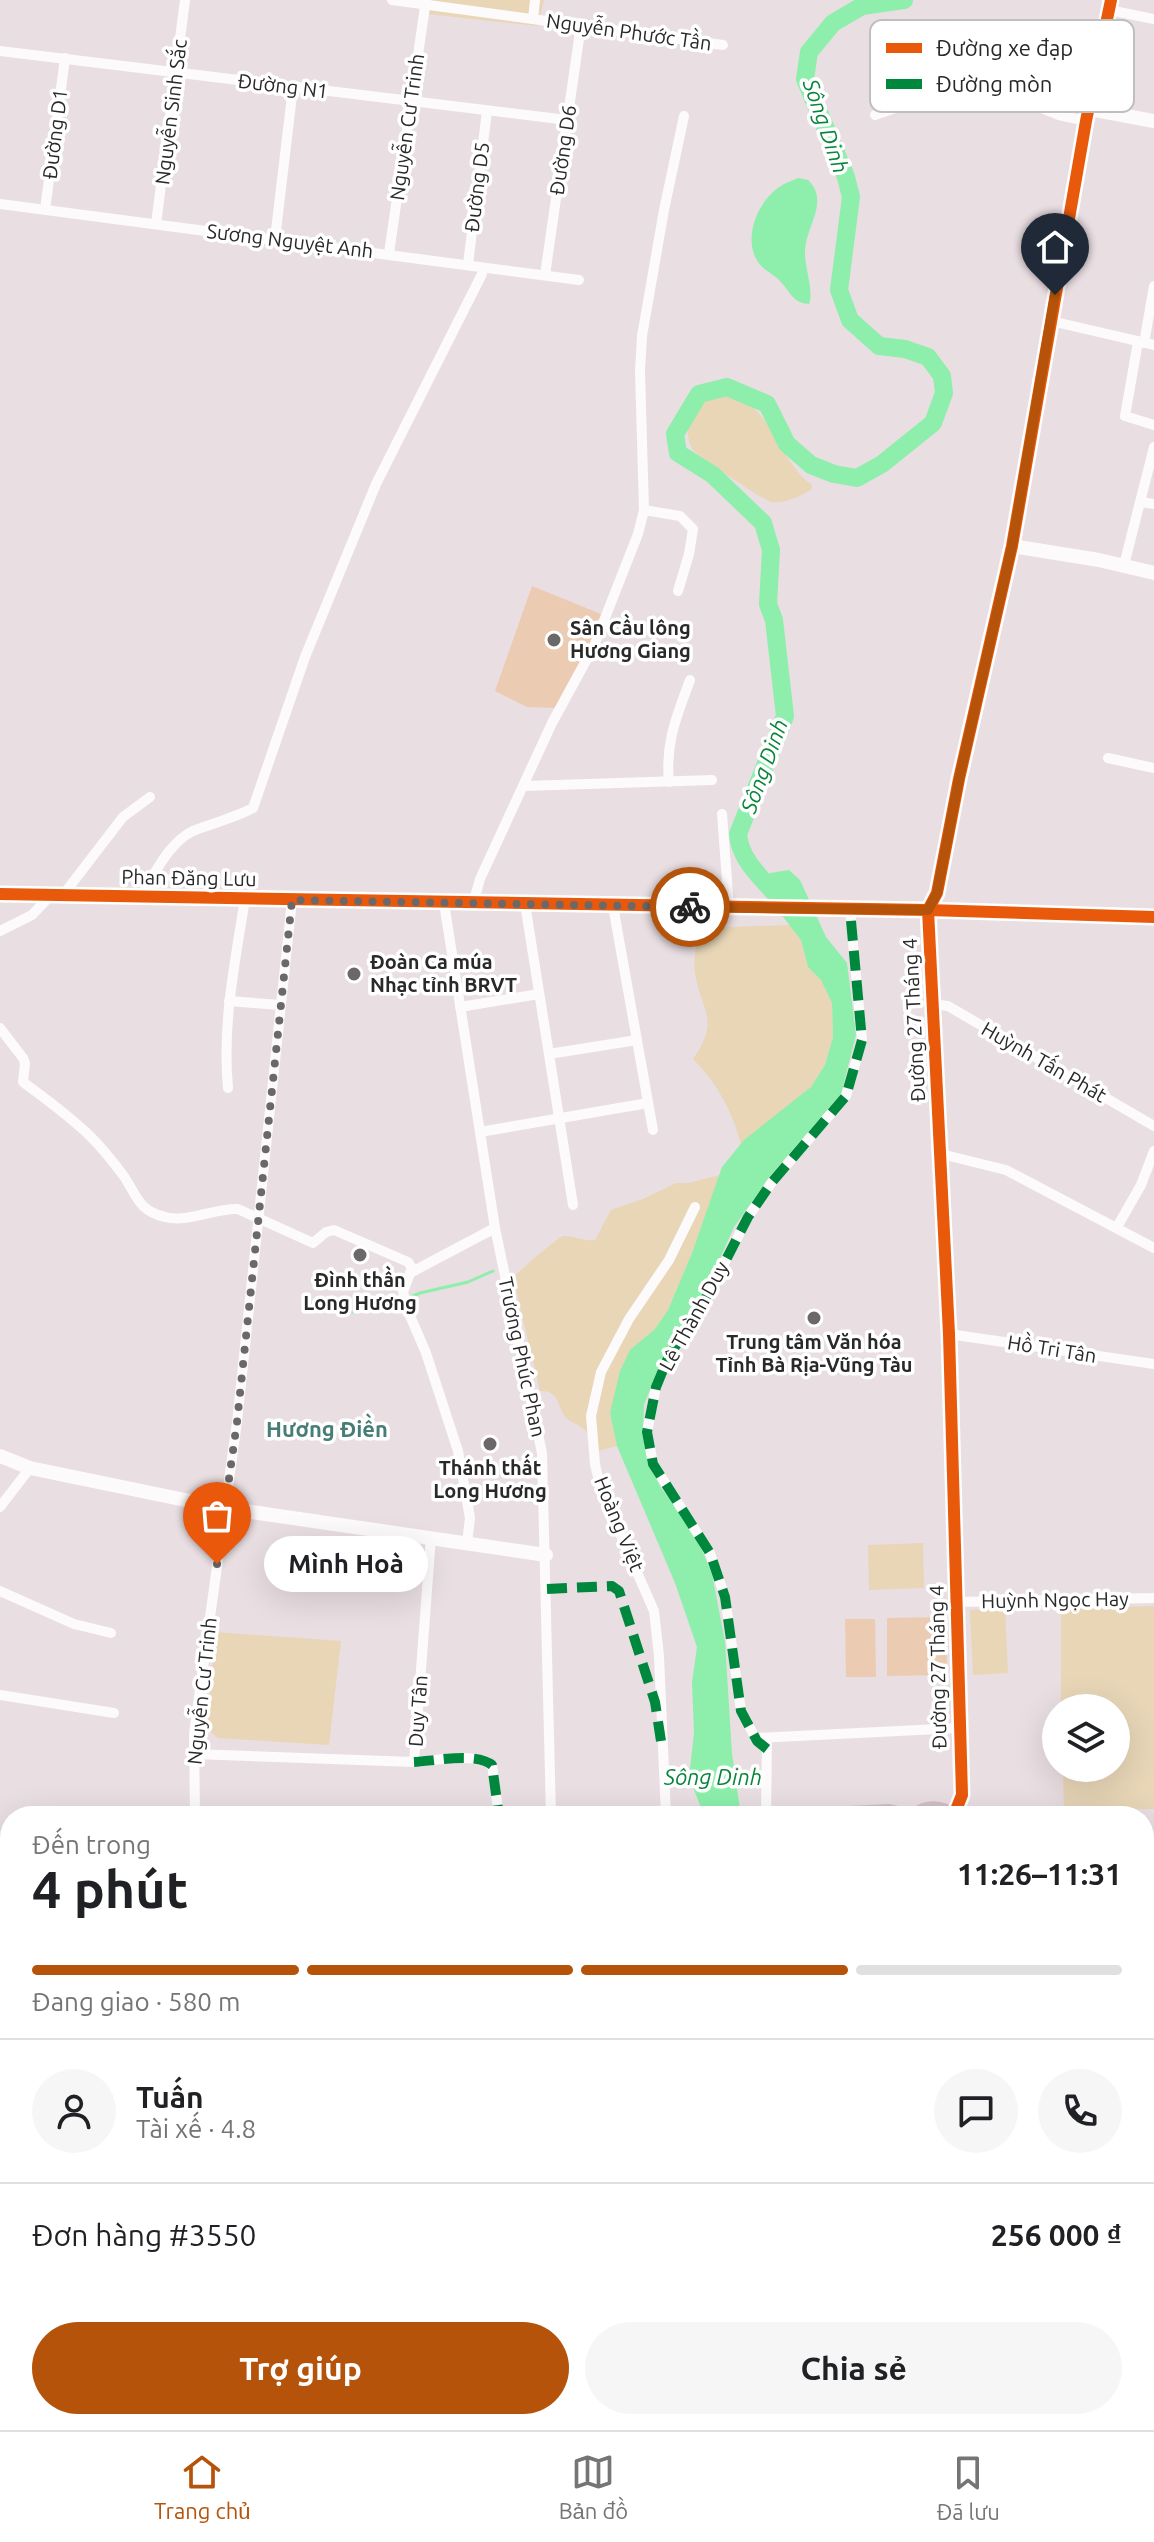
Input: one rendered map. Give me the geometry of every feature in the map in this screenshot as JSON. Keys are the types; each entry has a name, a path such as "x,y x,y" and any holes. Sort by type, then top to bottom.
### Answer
{"street":[{"name":"Nguyễn Sinh Sắc","path":"156,224 185,0"},
{"name":"Nguyễn Phước Tần","path":"392,0 425,2 723,45"},
{"path":"533,19 535,0"},
{"name":"Nguyễn Cư Trinh","path":"389,253 425,2"},
{"path":"1110,5 1154,19"},
{"name":"Đường D6","path":"545,275 581,25"},
{"name":"Đường N1","path":"0,51 567,120"},
{"name":"Đường D1","path":"45,210 65,58"},
{"path":"275,239 293,87"},
{"name":"Đường D5","path":"468,264 487,111"},
{"path":"875,115 884,112"},
{"path":"1052,112 1154,121"},
{"name":"Đường 27 Tháng 4","path":"958,1806 962,1795 949,1334 928,910 937,893 959,779 1012,546 1089,112"},
{"path":"473,904 480,879 552,723 594,646 638,534 644,510 640,371 642,336 684,116"},
{"name":"Sương Nguyệt Anh","path":"0,204 579,280"},
{"path":"141,896 166,856 190,832 232,819 253,808 305,657 376,484 482,274"},
{"path":"1154,286 1145,343 1125,416 1154,425"},
{"path":"1051,321 1145,343"},
{"path":"1124,565 1154,452"},
{"path":"1141,502 1154,504"},
{"path":"644,510 680,516 693,529 678,591"},
{"path":"1012,546 1154,573"},
{"path":"669,782 669,737 690,680"},
{"path":"1108,758 1154,768"},
{"path":"524,786 712,780"},
{"path":"0,931 32,915 57,895 123,817 150,797"},
{"path":"722,814 731,907"},
{"name":"Phan Đăng Lưu","path":"0,894 928,910 1154,917"},
{"path":"228,1088 225,1060 229,1001 245,899"},
{"name":"Nguyễn Cư Trinh","path":"195,1806 194,1754 201,1675 237,1422 292,900"},
{"name":"Trương Phúc Phan","path":"444,903 495,1228 542,1453 551,1806"},
{"path":"525,904 573,1205"},
{"path":"613,906 653,1130"},
{"name":"Lê Thành Duy","path":"854,910 862,1040 846,1096 772,1182 748,1217 710,1291 668,1358 656,1387 647,1432 653,1464 710,1553 725,1597 741,1711 755,1738 767,1743 959,1728"},
{"path":"460,1007 539,994"},
{"path":"229,1001 280,1005"},
{"name":"Huỳnh Tấn Phát","path":"932,1004 948,1006 1154,1126"},
{"path":"0,1028 23,1058 23,1082 93,1139 124,1177 139,1206 150,1213 169,1218 238,1209 313,1243 330,1230 347,1235 402,1257 412,1268 403,1292 458,1451 470,1518 467,1543"},
{"path":"549,1054 637,1040"},
{"path":"480,1132 648,1103"},
{"path":"1117,1227 1141,1185 1154,1151"},
{"path":"941,1154 1006,1170 1154,1248"},
{"name":"Hoàng Việt","path":"666,1806 654,1611 601,1490 595,1464 591,1416 601,1372 629,1319 669,1260 695,1207"},
{"path":"410,1273 495,1228"},
{"name":"Hồ Tri Tân","path":"949,1334 1154,1364"},
{"path":"0,1456 30,1468 224,1508 546,1555"},
{"path":"0,1507 30,1468"},
{"name":"Duy Tân","path":"194,1754 414,1762 431,1537"},
{"path":"0,1591 74,1624 111,1633"},
{"name":"Huỳnh Ngọc Hay","path":"956,1602 1154,1598"},
{"path":"0,1695 114,1713"},
{"path":"763,1806 767,1743"},
{"path":"414,1762 477,1758 489,1762 498,1806"}],"shaded area":[{"path":"413,0 544,0 538,26 427,14"},
{"path":"725,392 741,398 764,419 812,489 787,501 771,502 693,450 688,431 693,412 706,397"},
{"name":"Sân Cầu lông Hương Giang","path":"532,586 606,616 558,708 527,707 495,691"},
{"path":"790,925 801,940 808,967 821,980 832,1003 833,1037 825,1065 811,1087 741,1145 723,1099 693,1059 708,1025 695,973 699,928"},
{"path":"720,1175 668,1310 655,1329 642,1340 610,1413 617,1446 598,1451 585,1430 566,1417 554,1395 540,1391 513,1277 563,1236 595,1240 611,1210 676,1183"},
{"path":"923,1543 924,1588 869,1590 868,1545"},
{"path":"1154,1606 1154,1806 1064,1806 1063,1782 1130,1782 1130,1694 1061,1694 1061,1609"},
{"path":"1005,1608 1008,1673 973,1675 970,1610"},
{"path":"946,1617 947,1675 887,1676 887,1618"},
{"path":"845,1619 875,1619 876,1677 846,1677"},
{"path":"216,1632 341,1641 329,1745 218,1738 206,1728"}],"water":[{"path":"798,178 808,180 817,197 805,253 809,304 795,299 778,279 760,265 752,242 755,220 765,200 783,185"},
{"name":"Sông Dinh","path":"789,870 800,880 826,937 847,963 856,1035 841,1094 770,1176 734,1227 705,1292 661,1361 644,1405 643,1429 649,1463 661,1488 693,1529 712,1574 725,1642 732,1754 740,1806 700,1806 689,1777 694,1733 692,1682 697,1647 675,1583 617,1446 610,1413 620,1371 630,1350 655,1329 668,1310 722,1167 744,1140 811,1087 825,1065 833,1037 832,1003 821,980 808,967 801,940 763,891 770,873"}],"waterway":[{"name":"Sông Dinh","path":"782,902 748,862 738,834 785,716 774,620 768,604 771,550 763,523 713,475 678,453 675,434 699,394 727,387 767,404 787,444 811,465 834,474 857,478 882,464 933,423 944,393 942,376 928,357 905,349 879,346 850,320 839,290 851,197 846,177 805,79 809,52 833,23 862,6 904,0"},
{"path":"350,1312 377,1310 420,1293 468,1282 493,1271"}],"marked path":[{"path":"767,1749 757,1741 741,1711 725,1597 710,1553 653,1464 647,1432 656,1387 668,1358 710,1291 748,1217 772,1182 846,1096 862,1040 850,910"},
{"path":"547,1589 612,1586 619,1591 655,1702 661,1741"},
{"path":"414,1762 466,1758 485,1761 492,1765 498,1806"}],"cycle path":[{"path":"1107,20 1111,0"},
{"path":"958,1806 962,1795 949,1334 928,910 937,893 959,779 1012,546 1088,112"},
{"path":"0,894 928,910 1154,917"}],"way so far":[{"path":"217,1564 237,1422 292,900 690,907"}],"place":[{"name":"Sân Cầu lông Hương Giang","path":"554,640"},
{"name":"Đoàn Ca múa Nhạc tỉnh BRVT","path":"354,974"},
{"name":"Đình thần Long Hương","path":"360,1255"},
{"name":"Trung tâm Văn hóa Tỉnh Bà Rịa-Vũng Tàu","path":"814,1318"},
{"name":"Thánh thất Long Hương","path":"490,1444"},
{"name":"Mình Hoà","path":"217,1564"}],"district":[{"name":"Hương Điền","path":"327,1429"}],"route":[{"path":"690,907 928,910 937,893 959,779 1012,546 1055,295"}]}
